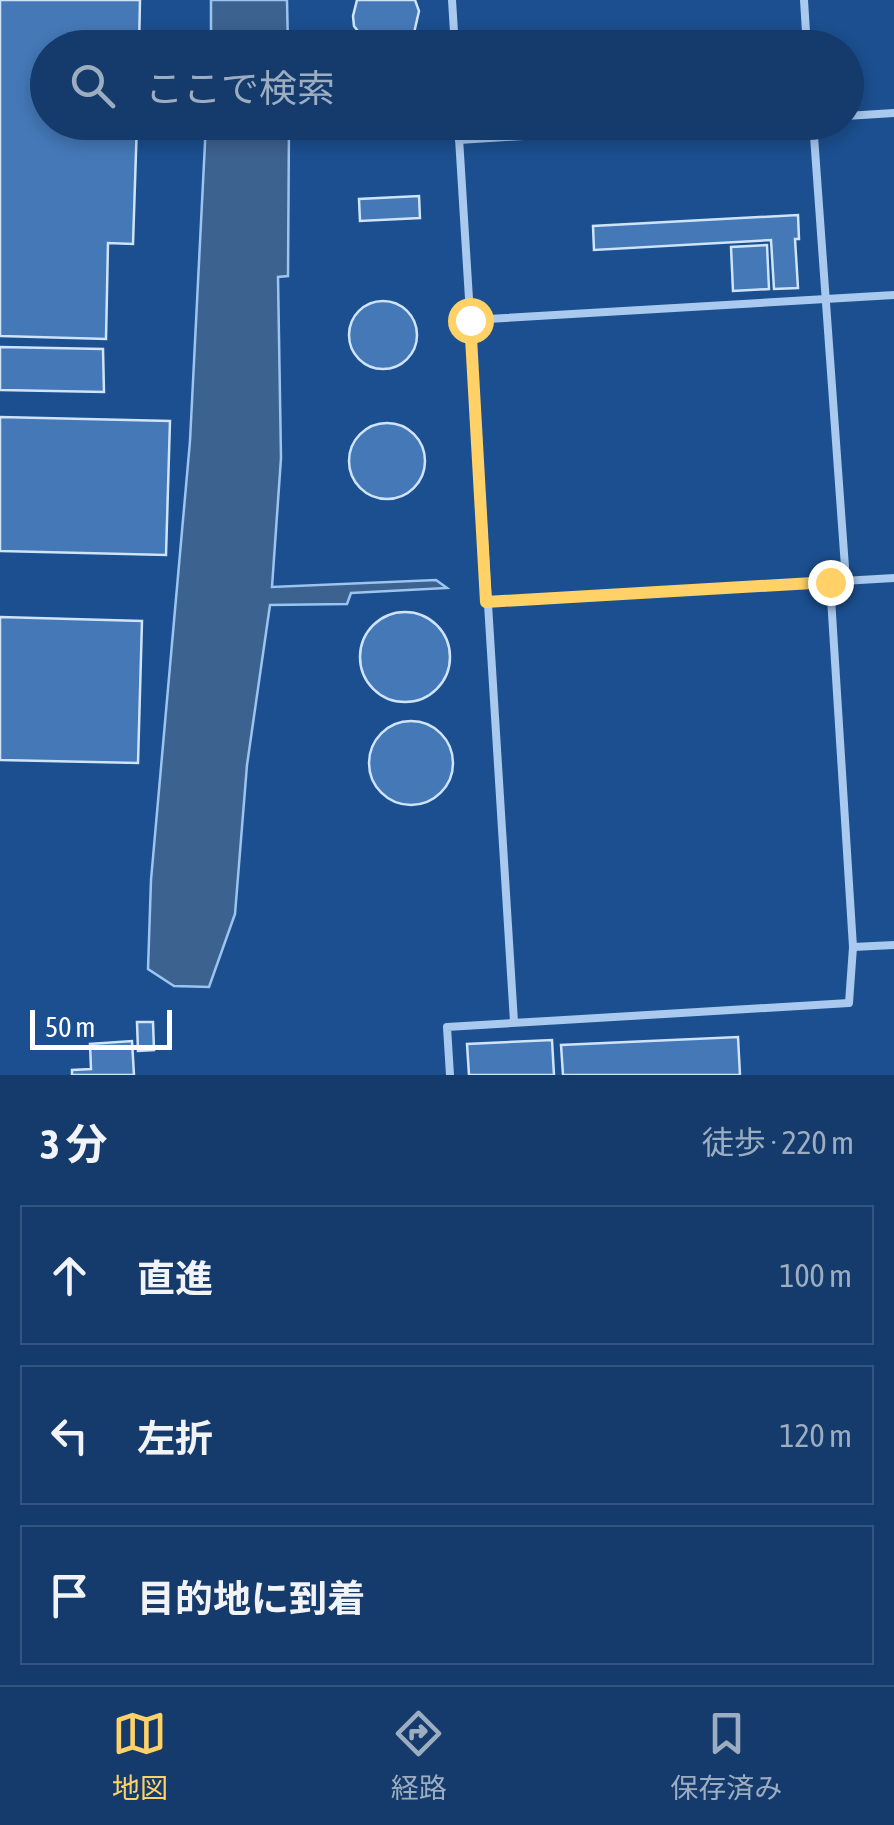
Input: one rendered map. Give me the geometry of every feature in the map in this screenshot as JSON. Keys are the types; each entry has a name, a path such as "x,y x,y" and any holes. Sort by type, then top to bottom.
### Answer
{"lane":[{"path":"452,0 454,30"},
{"path":"804,0 806,30"},
{"path":"864,115 894,113"},
{"path":"459,140 514,1022"},
{"path":"814,140 846,581"},
{"path":"470,320 894,295"},
{"path":"486,602 894,578"},
{"path":"450,1075 447,1026 848,1003 853,947 830,582"},
{"path":"853,947 894,945"}],"water":[{"path":"211,0 287,0 288,30 211,30"},
{"path":"205,140 289,140 288,276 278,277 281,458 272,587 436,580 447,588 351,593 347,604 270,605 247,765 235,914 209,987 174,986 148,969 151,880 190,441"}],"building":[{"path":"0,0 140,0 139,30 30,30 30,140 136,140 133,244 108,243 106,339 0,336"},
{"path":"357,0 415,0 419,11 415,30 357,30 353,16"},
{"path":"419,196 420,218 360,221 359,199"},
{"path":"798,215 798,288 774,289 771,240 594,250 593,226"},
{"path":"767,245 769,289 733,291 731,247"},
{"path":"383,301 396,303 407,311 415,322 415,348 407,359 396,367 383,369 370,367 359,359 351,348 349,335 351,322 359,311 370,303"},
{"path":"0,347 103,349 104,392 0,390"},
{"path":"0,417 170,421 166,555 0,551"},
{"path":"387,423 414,434 425,461 414,488 387,499 360,488 349,461 360,434"},
{"path":"405,612 422,615 437,625 447,640 447,674 437,689 422,699 405,702 388,699 373,689 363,674 360,657 363,640 373,625 388,615"},
{"path":"0,617 142,621 138,763 0,760"},
{"path":"411,721 427,724 441,733 450,747 450,779 441,793 427,802 411,805 395,802 381,793 372,779 369,763 372,747 381,733 395,724"},
{"path":"137,1022 153,1022 154,1050 138,1051"},
{"path":"738,1037 740,1075 563,1075 561,1045"},
{"path":"552,1040 554,1075 469,1075 467,1044"},
{"path":"132,1041 134,1075 72,1075 72,1070 91,1069 90,1044"}],"route":[{"path":"470,320 486,602 830,582"}]}
